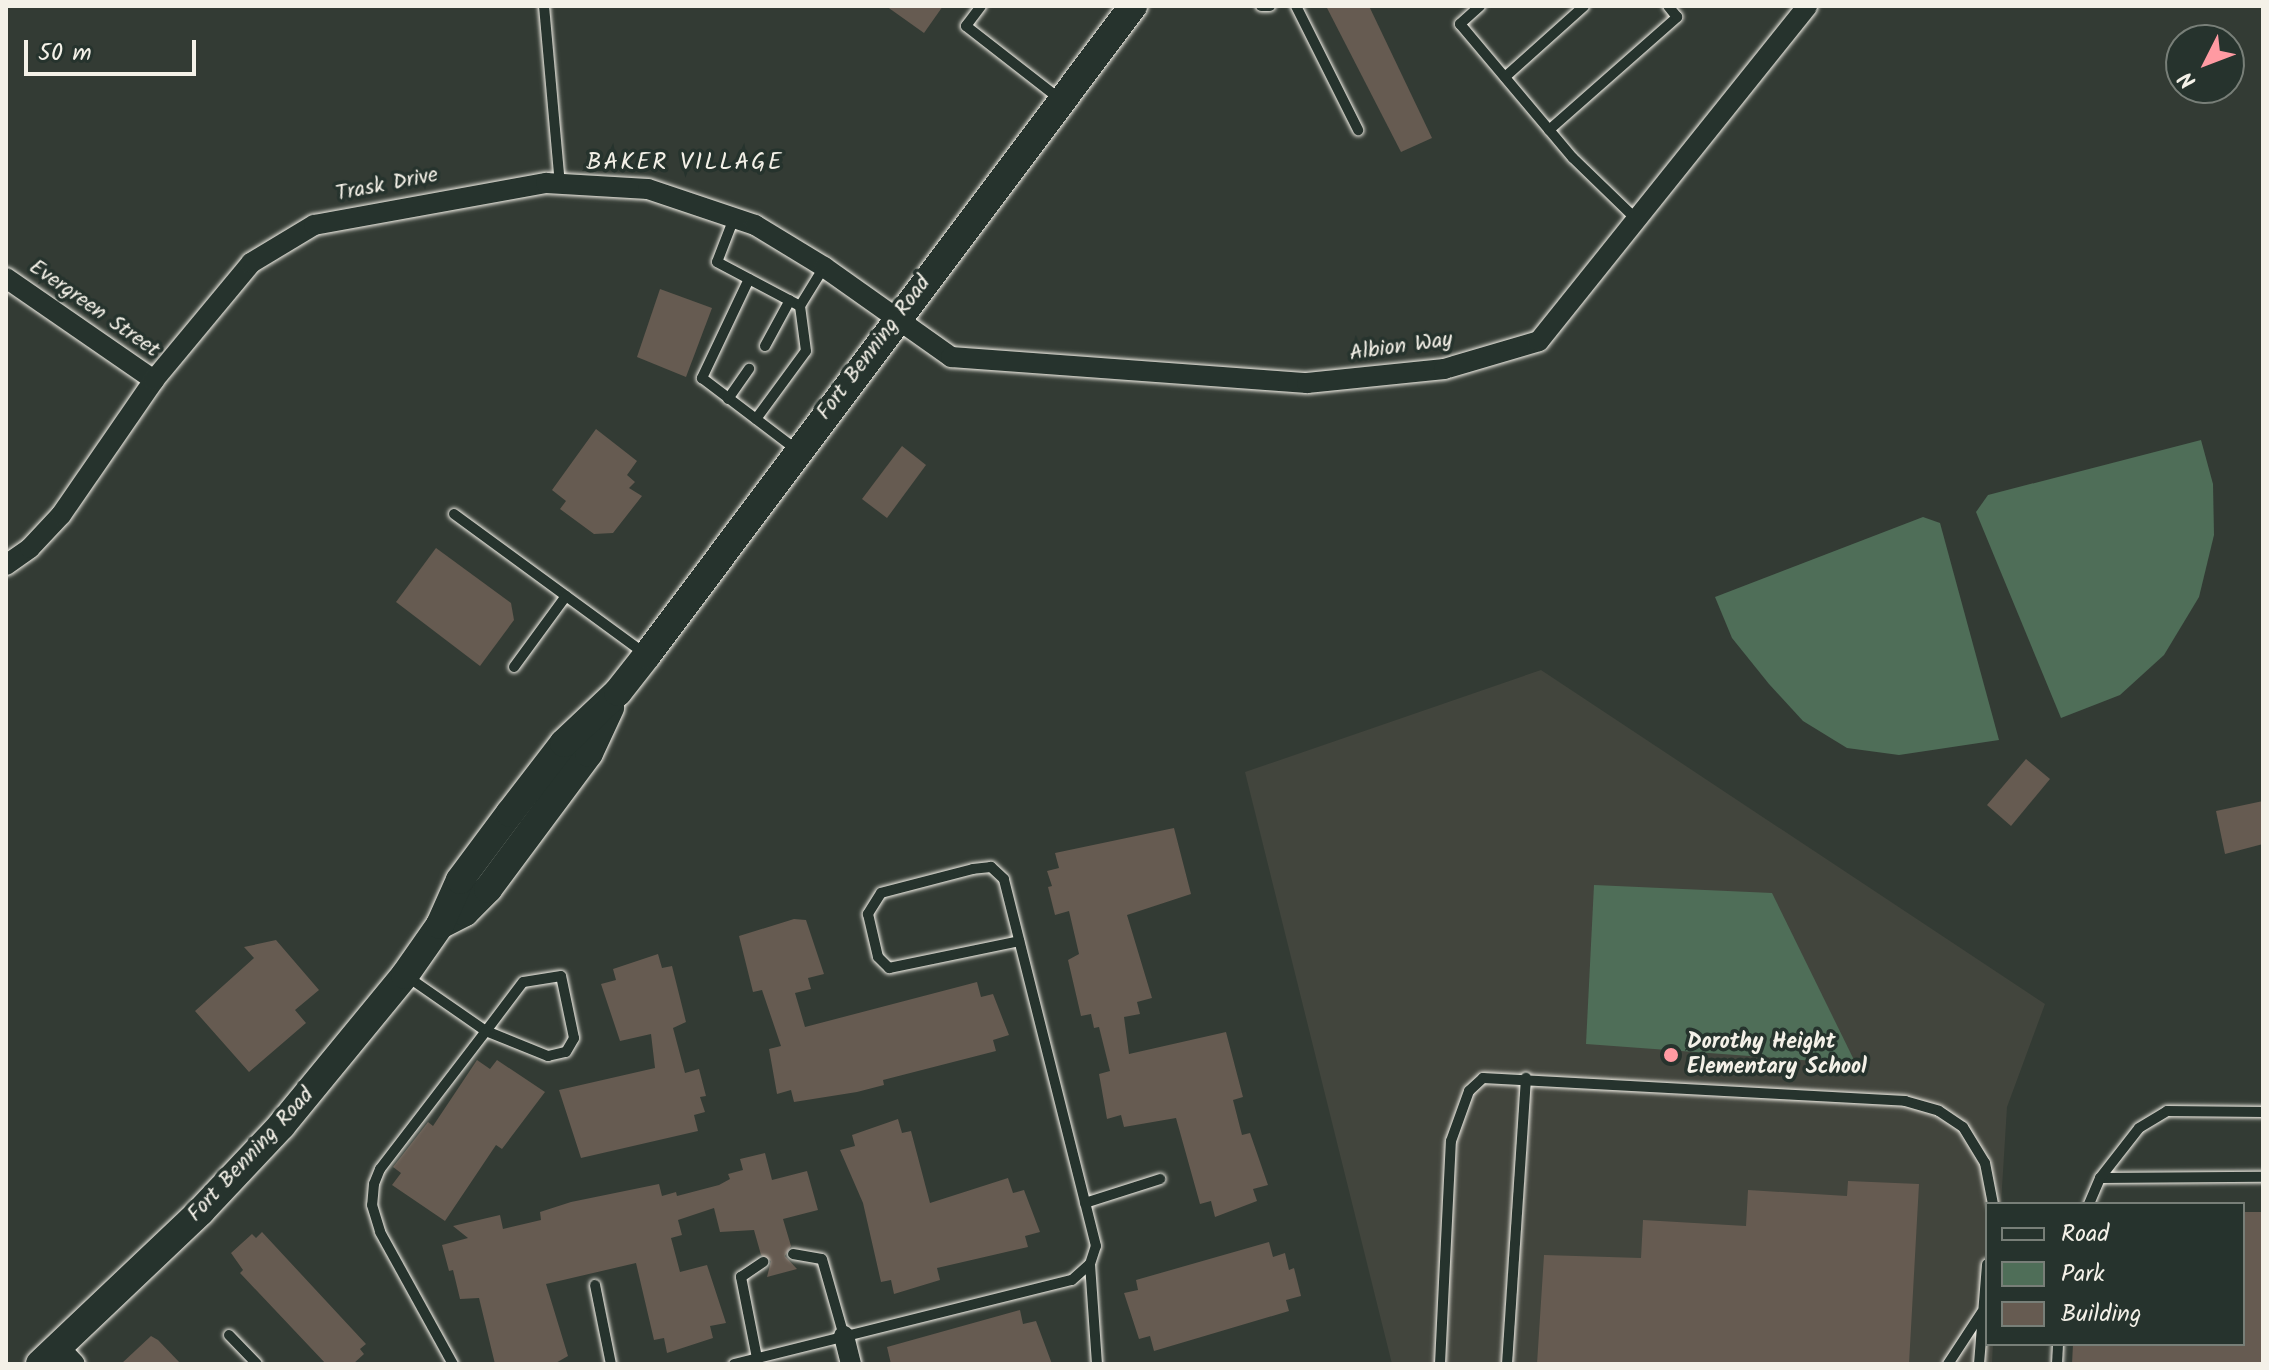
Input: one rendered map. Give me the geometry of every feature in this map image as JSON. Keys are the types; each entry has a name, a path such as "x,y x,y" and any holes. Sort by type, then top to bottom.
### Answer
{"street":[{"name":"Fort Benning Road","path":"58,1358 271,1137 405,975 440,925 465,912 497,877 589,753 618,692 1133,6"},
{"name":"Albion Way","path":"897,320 951,357 1307,383 1444,369 1539,341 1807,6"},
{"name":"Trask Drive","path":"6,565 30,548 61,515 154,380 251,263 314,225 418,202 560,184 648,189 734,218 824,267 897,320"},
{"name":"Evergreen Street","path":"6,278 154,380"},
{"path":"844,1336 851,1364"}],"lane":[{"path":"544,6 560,184"},
{"path":"981,6 966,26 1063,102"},
{"path":"1261,6 1270,6"},
{"path":"1296,6 1358,130"},
{"path":"1480,6 1460,24 1549,130 1637,220"},
{"path":"1505,77 1584,6"},
{"path":"1549,130 1677,17 1668,6"},
{"path":"734,218 717,262 795,303 806,351 756,419"},
{"path":"765,346 824,267"},
{"path":"749,279 702,378 797,450"},
{"path":"728,399 749,369"},
{"path":"454,514 647,655"},
{"path":"514,667 566,596"},
{"path":"1019,941 889,968 878,957 868,914 881,893 991,867 1004,879 1096,1246 1090,1264 1097,1364"},
{"path":"405,975 486,1031 548,1056 566,1052 574,1038 561,976 523,982 486,1031 374,1184 372,1205 380,1232 453,1364"},
{"path":"1440,1364 1451,1141 1469,1091 1483,1078 1905,1101 1939,1111 1963,1127 1985,1163 1993,1202"},
{"path":"1507,1364 1526,1078"},
{"path":"2090,1202 2100,1178 2139,1128 2167,1111 2263,1112"},
{"path":"2100,1178 2263,1177"},
{"path":"1085,1203 1160,1179"},
{"path":"793,1254 822,1259 844,1336"},
{"path":"757,1358 741,1277 763,1262"},
{"path":"734,1364 1072,1280 1090,1264"},
{"path":"1979,1364 1985,1283"},
{"path":"595,1285 611,1364"},
{"path":"1948,1364 1982,1312"},
{"path":"229,1335 257,1364"}],"shaded area":[{"name":"Dorothy Height Elementary School","path":"1541,670 2045,1004 2007,1107 2001,1202 1985,1202 1985,1346 1993,1346 1992,1364 1392,1364 1245,772"}],"green space":[{"path":"2201,440 2213,484 2214,535 2199,597 2164,655 2120,695 2061,718 1976,512 1988,495"},
{"path":"1923,517 1940,523 1999,740 1899,755 1847,748 1803,721 1769,684 1732,638 1715,597"},
{"path":"1594,885 1772,893 1856,1064 1586,1044"}],"building":[{"path":"886,6 943,6 924,33"},
{"path":"1326,6 1369,6 1432,138 1401,152"},
{"path":"660,289 712,308 686,377 637,357"},
{"path":"596,429 637,461 627,475 635,482 629,488 642,496 613,533 594,534 560,509 566,501 552,490"},
{"path":"902,446 926,465 887,518 862,499"},
{"path":"436,548 511,603 514,620 480,666 396,602"},
{"path":"2026,759 2050,779 2011,826 1987,805"},
{"path":"2263,801 2263,844 2225,854 2216,811"},
{"path":"1174,828 1191,894 1127,915 1152,998 1137,1002 1140,1014 1124,1017 1129,1054 1226,1032 1243,1097 1233,1100 1242,1135 1250,1133 1268,1185 1253,1189 1257,1201 1215,1217 1211,1201 1200,1204 1176,1118 1124,1127 1121,1115 1107,1119 1099,1074 1110,1071 1099,1027 1094,1028 1091,1014 1081,1016 1068,960 1079,954 1069,911 1055,915 1048,887 1052,886 1047,871 1059,868 1055,853"},
{"path":"794,919 806,920 824,974 808,978 811,989 795,993 805,1027 977,982 981,997 993,994 1009,1035 993,1040 996,1051 883,1080 884,1085 857,1092 794,1102 791,1090 777,1094 769,1049 781,1046 762,990 753,992 739,936"},
{"path":"276,940 319,990 295,1010 306,1023 249,1072 195,1011 254,958 244,947"},
{"path":"658,954 662,968 672,966 686,1022 673,1028 685,1073 699,1069 706,1096 700,1097 705,1112 694,1115 698,1131 581,1158 559,1090 655,1068 651,1034 620,1041 601,984 616,980 613,969"},
{"path":"477,1060 490,1069 497,1060 545,1092 502,1149 496,1145 445,1221 392,1185 401,1173 393,1167 428,1122 433,1126"},
{"path":"898,1119 902,1133 911,1131 930,1203 1008,1178 1013,1193 1024,1190 1040,1232 1025,1236 1028,1247 937,1268 940,1280 894,1294 891,1280 881,1282 863,1203 840,1150 855,1146 852,1135"},
{"path":"765,1153 772,1180 807,1171 818,1210 783,1219 791,1246 785,1256 797,1269 767,1277 771,1261 761,1255 754,1230 720,1232 714,1208 678,1220 682,1235 671,1238 680,1272 707,1265 726,1323 710,1326 713,1338 667,1353 664,1338 654,1340 636,1263 546,1284 568,1356 554,1364 495,1364 479,1298 460,1299 453,1270 449,1271 442,1245 468,1238 453,1226 500,1215 503,1229 541,1220 540,1212 571,1202 659,1184 662,1196 676,1192 677,1196 719,1185 730,1179 728,1174 743,1170 740,1159"},
{"path":"1848,1181 1919,1184 1909,1364 1537,1364 1544,1255 1641,1258 1643,1220 1746,1226 1748,1190 1847,1196"},
{"path":"2245,1212 2263,1212 2263,1364 2072,1364 2073,1346 2245,1346"},
{"path":"262,1232 366,1344 360,1349 364,1354 353,1364 326,1364 240,1273 243,1270 231,1253 252,1234 256,1238"},
{"path":"1269,1242 1273,1257 1285,1253 1289,1270 1294,1268 1301,1296 1286,1300 1289,1311 1154,1351 1150,1336 1139,1339 1124,1293 1138,1290 1136,1280"},
{"path":"1020,1310 1023,1324 1036,1321 1052,1364 891,1364 887,1347"},
{"path":"151,1336 181,1364 121,1364"}],"place":[{"name":"Dorothy Height Elementary School","path":"1671,1055"}],"district":[{"name":"BAKER VILLAGE","path":"685,163"}]}
